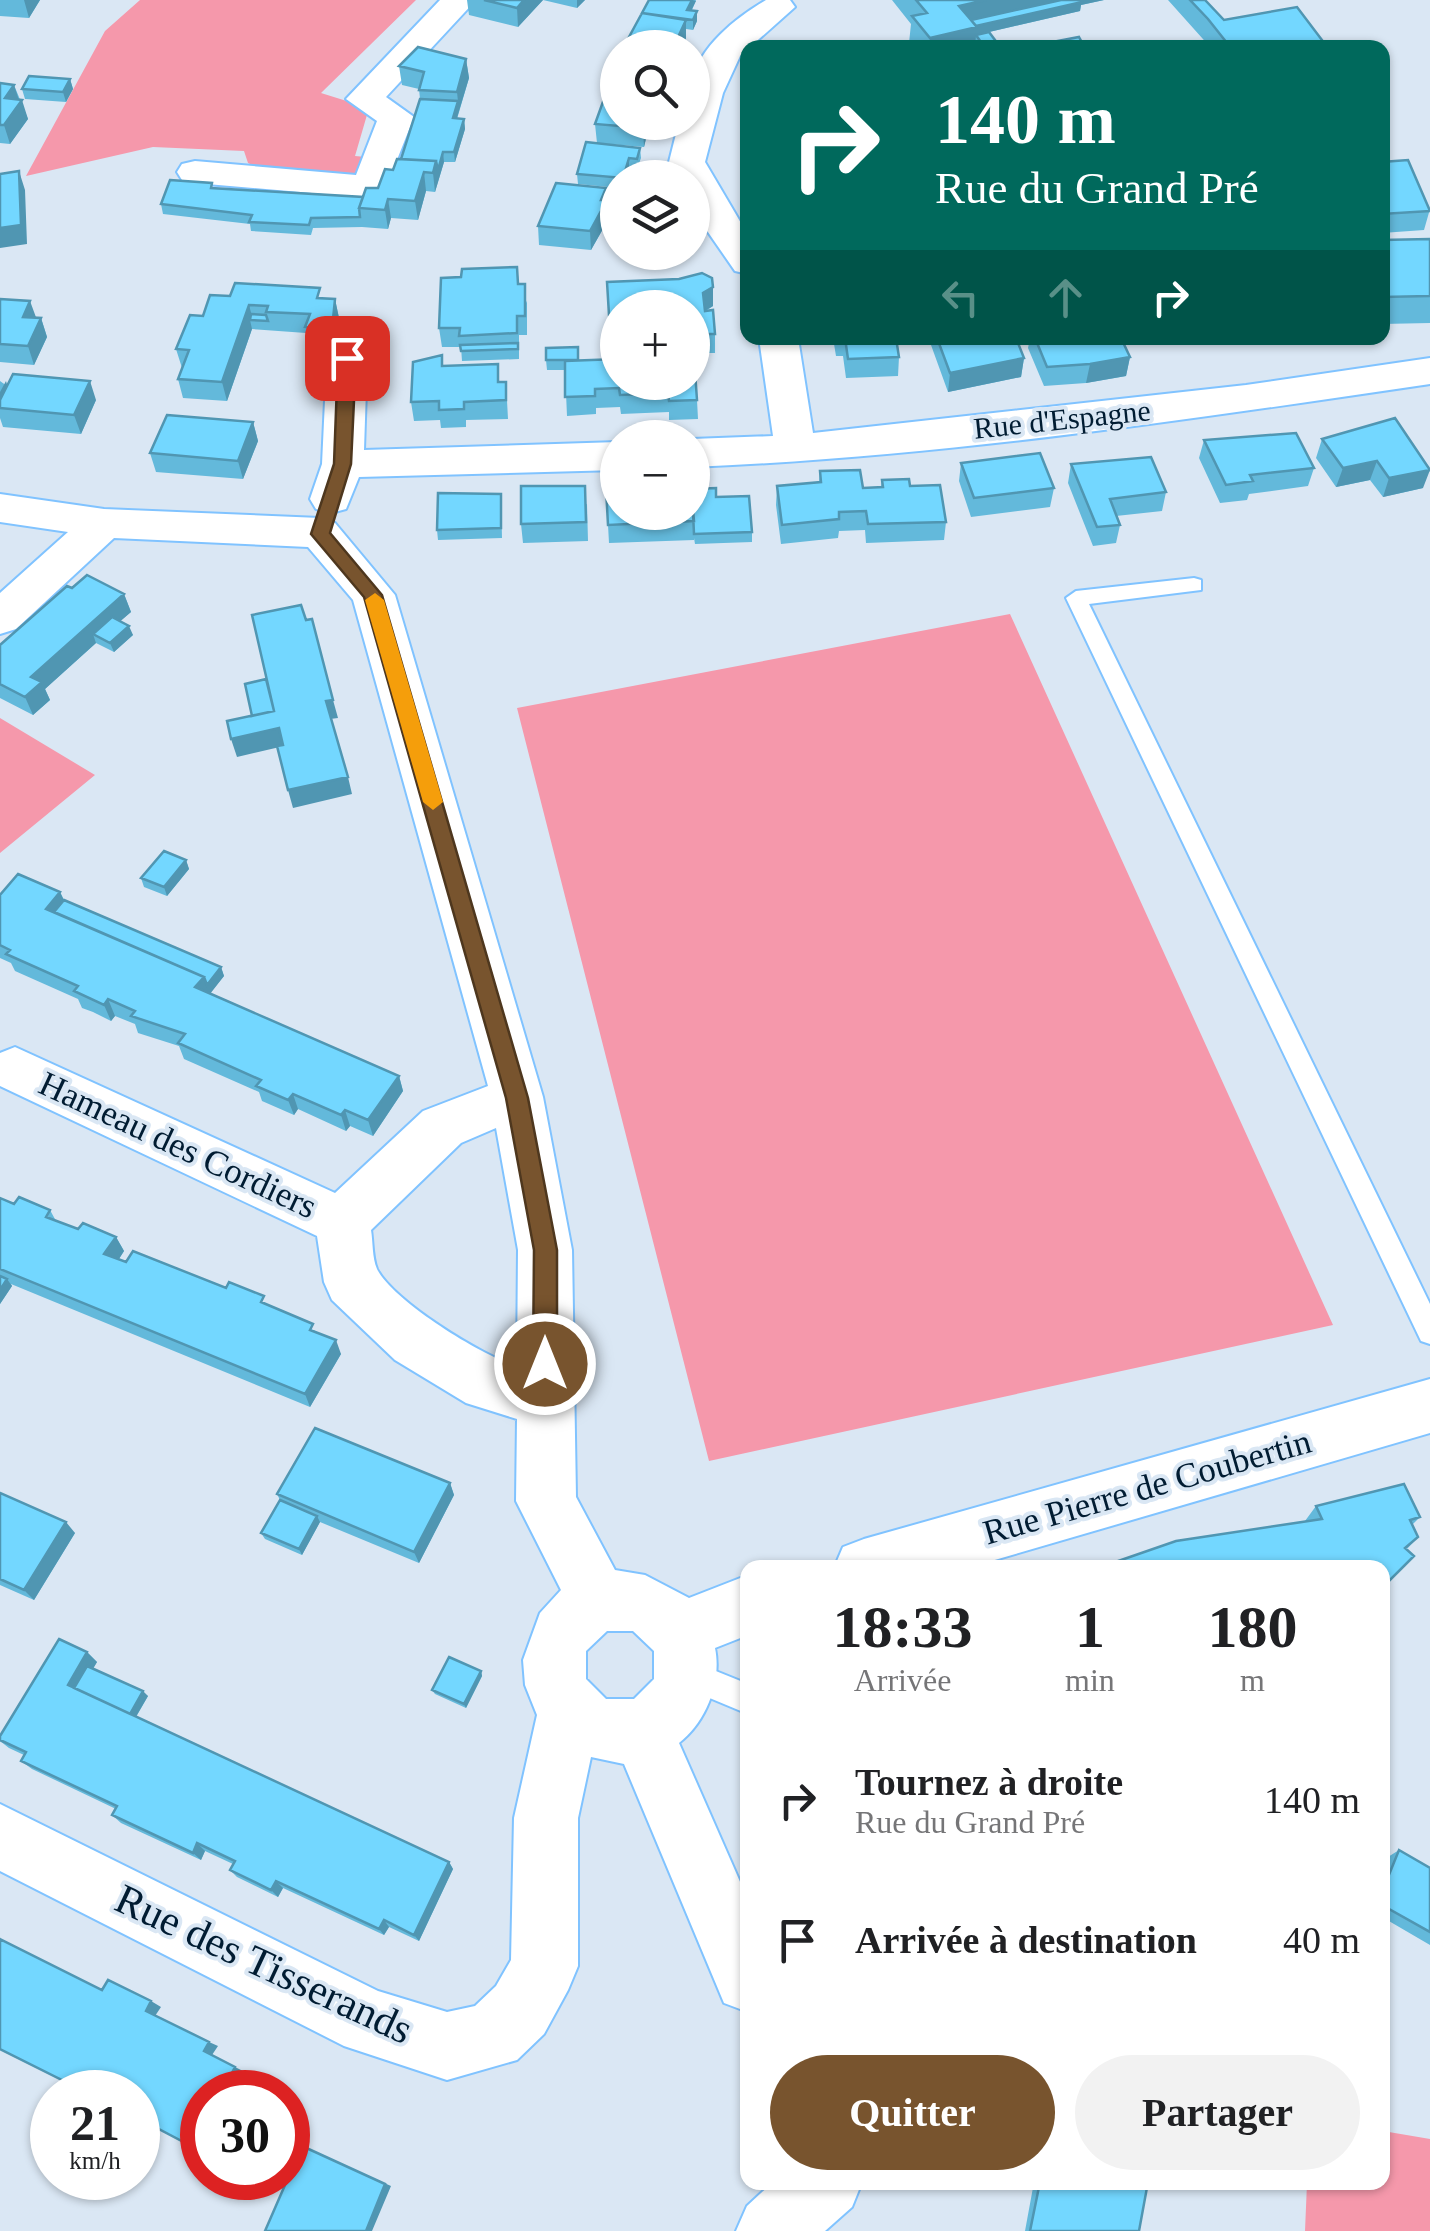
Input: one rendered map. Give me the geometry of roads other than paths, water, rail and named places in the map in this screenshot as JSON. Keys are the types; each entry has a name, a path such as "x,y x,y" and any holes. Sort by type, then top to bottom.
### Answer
{"street":[{"path":"196,172 370,187 396,117 364,99 460,0"},
{"path":"740,251 707,203 687,162 709,76 748,22 778,7"},
{"path":"779,345 795,449"},
{"path":"320,534 342,464 347,358"},
{"name":"Rue d'Espagne","path":"710,452 795,449 1246,398 1430,371"},
{"path":"342,464 600,457"},
{"path":"0,508 104,523 320,534 373,595 517,1098 546,1250 546,1501 599,1602"},
{"path":"0,618 104,523"},
{"name":"Hameau des Cordiers","path":"14,1069 342,1222"},
{"name":"Hameau des Cordiers","path":"342,1222 442,1127 517,1098"},
{"name":"Hameau des Cordiers","path":"342,1222 352,1282 415,1342 486,1384 545,1402"},
{"name":"Rue Pierre de Coubertin","path":"892,1560 1430,1406"},
{"path":"599,1602 642,1602 665,1614 683,1653 678,1696 659,1719 641,1729 613,1732 589,1726 570,1710 554,1676 555,1651 565,1629 599,1602"},
{"path":"683,1653 740,1611"},
{"name":"Rue des Tisserands","path":"0,1836 368,2022 447,2046 493,2036 520,2010 544,1966 546,1818 570,1710"},
{"path":"641,1729 740,1960"},
{"path":"770,2231 773,2190"},
{"path":"770,2231 818,2190"}],"lane":[{"path":"1194,585 1076,598 1430,1332"},
{"path":"683,1653 740,1693"}]}
